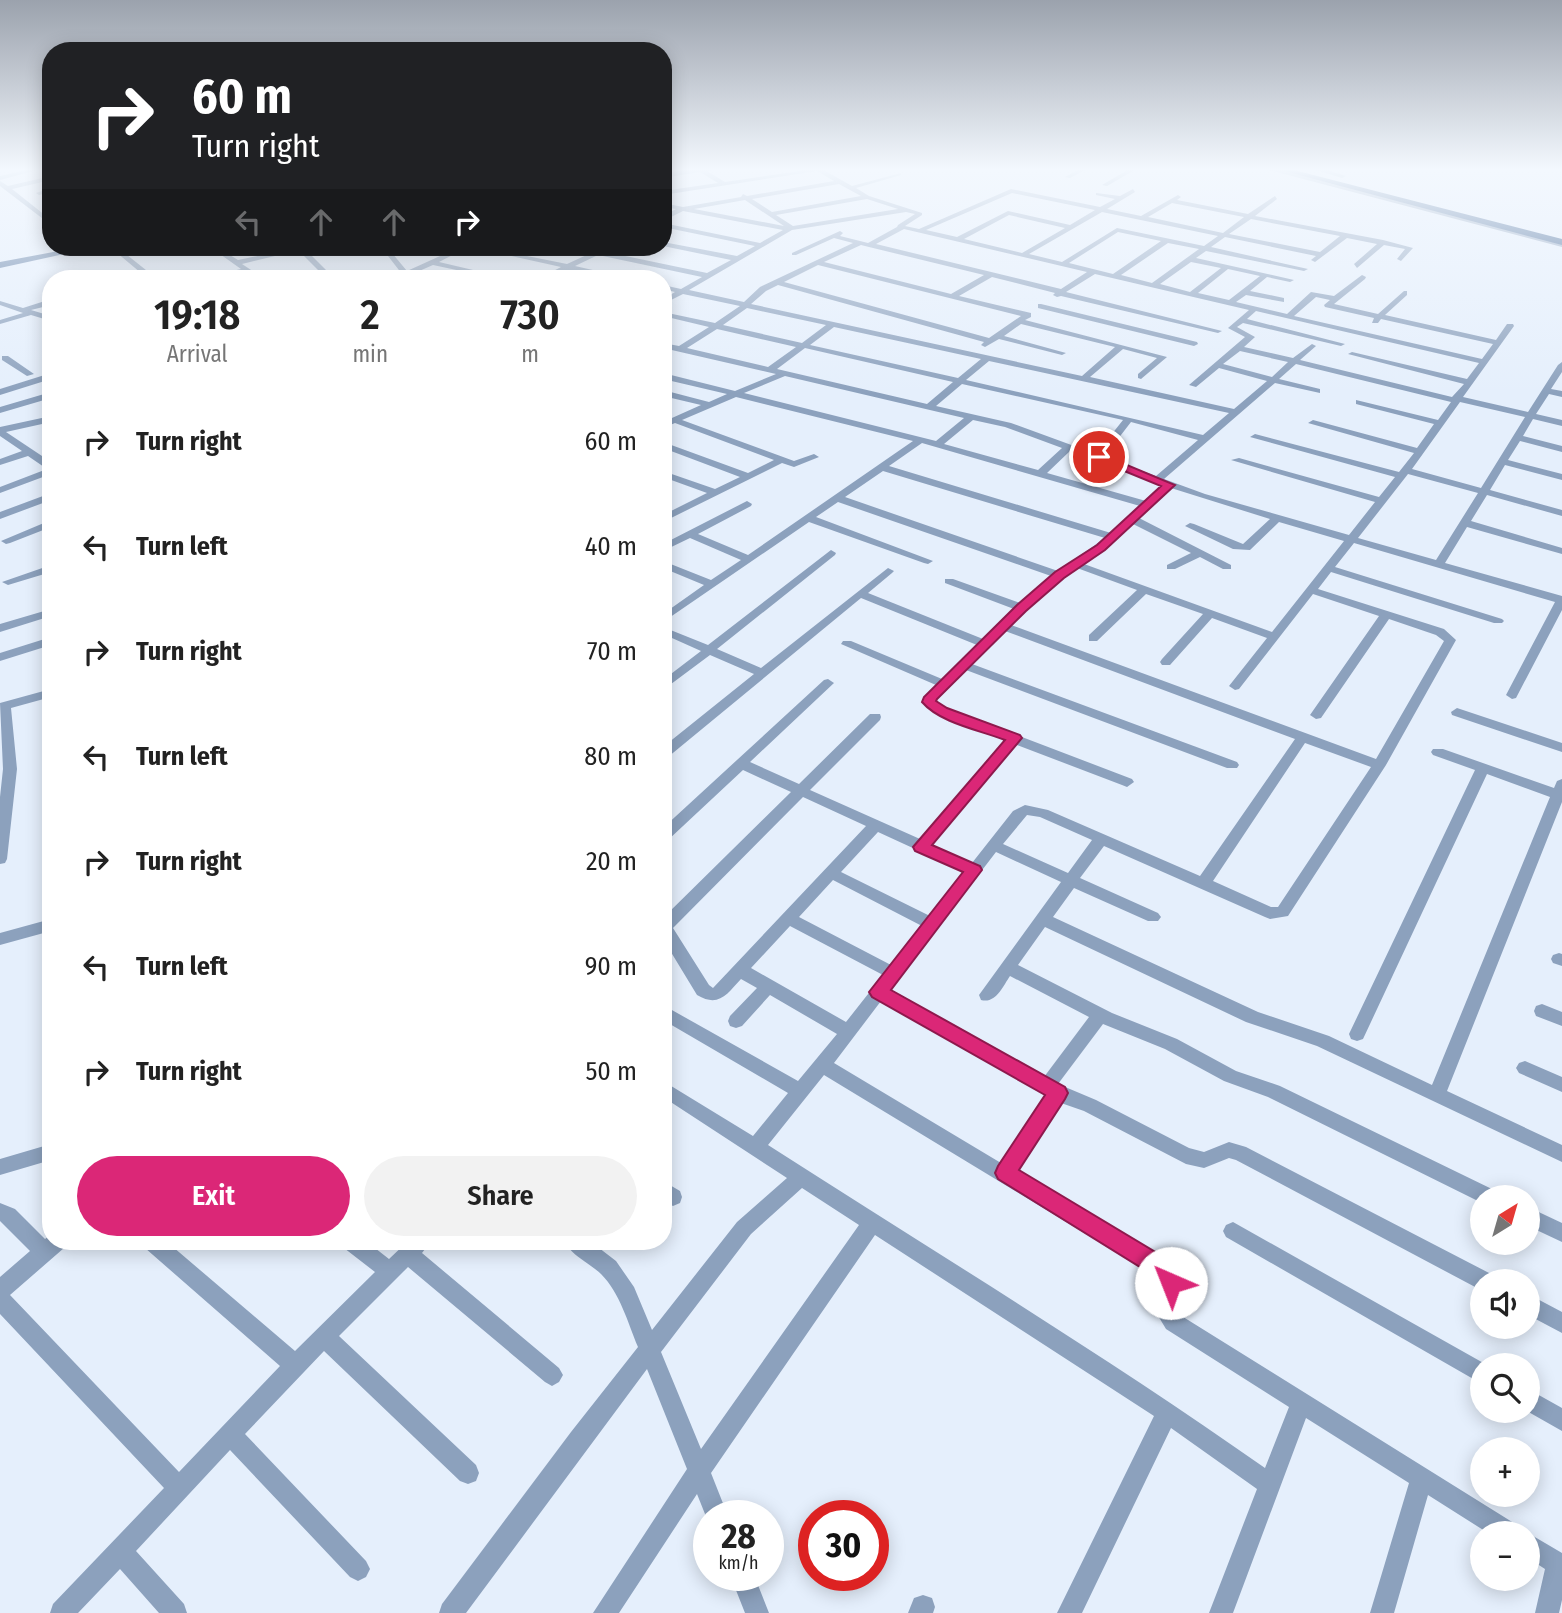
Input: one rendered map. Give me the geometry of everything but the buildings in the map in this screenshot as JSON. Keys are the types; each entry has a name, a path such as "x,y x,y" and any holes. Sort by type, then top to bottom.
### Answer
{"main road":[{"path":"0,263 42,254"}],"street":[{"path":"753,243 761,245"},
{"path":"672,297 764,243"},
{"path":"794,254 817,243"},
{"path":"680,349 746,306 759,291 858,243"},
{"path":"860,243 1218,331"},
{"path":"971,243 1484,362"},
{"path":"1023,255 1044,243"},
{"path":"1063,264 1096,243"},
{"path":"1115,276 1163,243"},
{"path":"1182,243 1304,269"},
{"path":"1154,285 1208,243"},
{"path":"1266,243 1322,255"},
{"path":"1281,287 1336,243"},
{"path":"1357,266 1382,243"},
{"path":"1388,243 1411,249 1401,259"},
{"path":"672,246 739,259"},
{"path":"124,256 142,270"},
{"path":"225,256 246,270"},
{"path":"235,264 273,256"},
{"path":"307,256 322,270"},
{"path":"391,256 401,270"},
{"path":"417,270 445,256"},
{"path":"516,256 584,270"},
{"path":"561,270 590,256"},
{"path":"616,256 709,276"},
{"path":"1189,259 1290,281"},
{"path":"431,262 467,270"},
{"path":"818,263 953,296 1163,357 1141,376"},
{"path":"1192,294 1227,267"},
{"path":"971,354 1094,271"},
{"path":"953,296 990,275"},
{"path":"1230,303 1266,275"},
{"path":"1362,277 1333,298 1328,305 1499,343"},
{"path":"777,282 993,338 1062,353"},
{"path":"672,288 1237,412"},
{"path":"1244,292 1281,300"},
{"path":"1363,334 1404,293"},
{"path":"1288,317 1314,294 1333,298"},
{"path":"1,305 42,316"},
{"path":"0,322 42,306"},
{"path":"1041,306 1194,344"},
{"path":"1193,385 1251,337 1232,328 1254,309"},
{"path":"672,316 960,380 1206,439"},
{"path":"1240,320 1341,344"},
{"path":"768,371 833,324"},
{"path":"1235,686 1403,473 1510,326"},
{"path":"1083,379 1122,346"},
{"path":"1127,782 932,707 929,702 931,697 1021,608 1059,575 1112,537 1148,505 1163,483 1206,439 1312,346"},
{"path":"672,347 971,416 1070,446 1163,483 1562,599 1512,695"},
{"path":"1239,348 1562,423"},
{"path":"1352,354 1468,382"},
{"path":"2,357 30,374"},
{"path":"930,406 987,358"},
{"path":"1217,365 1317,391"},
{"path":"1439,564 1562,365"},
{"path":"674,421 782,374"},
{"path":"672,378 922,440 1148,505"},
{"path":"0,392 42,379"},
{"path":"1547,391 1562,394"},
{"path":"672,397 710,405"},
{"path":"0,410 42,398"},
{"path":"1359,402 1440,423"},
{"path":"937,444 971,416"},
{"path":"1099,457 1129,419"},
{"path":"0,431 42,421"},
{"path":"674,421 797,464 814,457"},
{"path":"1313,423 1419,451"},
{"path":"0,431 42,462"},
{"path":"1255,437 1486,491 1562,513"},
{"path":"1519,438 1562,449"},
{"path":"672,612 922,440"},
{"path":"1040,474 1070,446"},
{"path":"672,448 748,477"},
{"path":"672,452 677,450"},
{"path":"0,462 29,452"},
{"path":"672,515 783,459"},
{"path":"1236,460 1381,501"},
{"path":"1503,462 1562,477"},
{"path":"881,467 1112,537"},
{"path":"0,490 42,473"},
{"path":"672,477 716,493"},
{"path":"837,498 1059,575"},
{"path":"0,516 42,500"},
{"path":"672,543 747,504"},
{"path":"672,511 677,513"},
{"path":"1190,526 1237,547 1246,548 1279,517"},
{"path":"808,518 928,561"},
{"path":"1132,519 1227,567"},
{"path":"1465,523 1562,551"},
{"path":"6,541 42,527"},
{"path":"690,534 748,559"},
{"path":"672,679 831,553"},
{"path":"1171,567 1200,553"},
{"path":"1076,564 1273,636"},
{"path":"672,568 711,584"},
{"path":"1328,568 1498,621"},
{"path":"8,582 42,571"},
{"path":"672,746 888,571"},
{"path":"949,581 1021,608"},
{"path":"1093,638 1144,590"},
{"path":"756,1146 993,845 1018,814 1025,810 1043,813 1270,913 1283,912 1378,765 1450,640 1440,632 1311,590"},
{"path":"860,594 985,644"},
{"path":"1166,662 1210,613"},
{"path":"0,628 42,615"},
{"path":"1316,715 1386,615"},
{"path":"1002,626 1378,765"},
{"path":"672,634 762,673"},
{"path":"0,657 42,644"},
{"path":"847,644 944,684"},
{"path":"964,665 1130,724 1232,765"},
{"path":"672,827 828,683"},
{"path":"0,859 5,770 2,707 42,696"},
{"path":"1457,712 1562,748"},
{"path":"672,919 875,717"},
{"path":"1203,884 1303,736"},
{"path":"672,737 679,740"},
{"path":"921,847 1015,738"},
{"path":"1437,1095 1560,789 1483,768 1438,752"},
{"path":"740,763 974,870"},
{"path":"1357,1034 1483,768"},
{"path":"672,939 707,993 718,993 875,826"},
{"path":"987,996 1101,839"},
{"path":"993,845 1153,918"},
{"path":"831,873 932,924"},
{"path":"787,918 893,973"},
{"path":"1043,919 1241,1012 1312,1036 1562,1154"},
{"path":"0,939 42,927"},
{"path":"1008,967 1100,1015 1171,1044 1230,1076 1274,1091 1470,1188"},
{"path":"740,970 848,1031"},
{"path":"736,1021 769,986"},
{"path":"878,992 1052,1089 1090,1105 1186,1156 1204,1160 1229,1150 1240,1153 1470,1274"},
{"path":"1542,1011 1562,1019"},
{"path":"1005,1173 1052,1089 1100,1015"},
{"path":"672,1017 801,1091"},
{"path":"822,1065 1164,1270 1171,1283 1164,1309 1173,1322 1490,1521"},
{"path":"1525,1068 1562,1085"},
{"path":"672,1094 1167,1412 1270,1485"},
{"path":"0,1167 42,1155"},
{"path":"451,1613 579,1440 752,1218 790,1188 801,1175"},
{"path":"0,1212 42,1240"},
{"path":"605,1613 699,1471 873,1221"},
{"path":"1540,1222 1562,1233"},
{"path":"1233,1231 1470,1367"},
{"path":"0,1290 45,1250"},
{"path":"162,1250 295,1365"},
{"path":"362,1250 390,1272"},
{"path":"62,1613 295,1365 412,1250"},
{"path":"418,1250 552,1375"},
{"path":"586,1250 619,1280 711,1500"},
{"path":"0,1299 179,1488"},
{"path":"1540,1311 1562,1323"},
{"path":"324,1337 468,1473"},
{"path":"1221,1613 1301,1404"},
{"path":"1540,1408 1562,1420"},
{"path":"1069,1613 1167,1412"},
{"path":"230,1434 358,1569"},
{"path":"1382,1613 1422,1479"},
{"path":"120,1551 176,1613"},
{"path":"1540,1552 1560,1565 1547,1613"},
{"path":"748,1591 757,1613"}],"route":[{"path":"1099,457 1169,485 1101,548 1059,575 1021,608 931,697 929,702 932,707 1015,738 921,847 974,870 878,992 1058,1093 1005,1173 1164,1270 1170,1276 1171,1283"}]}
